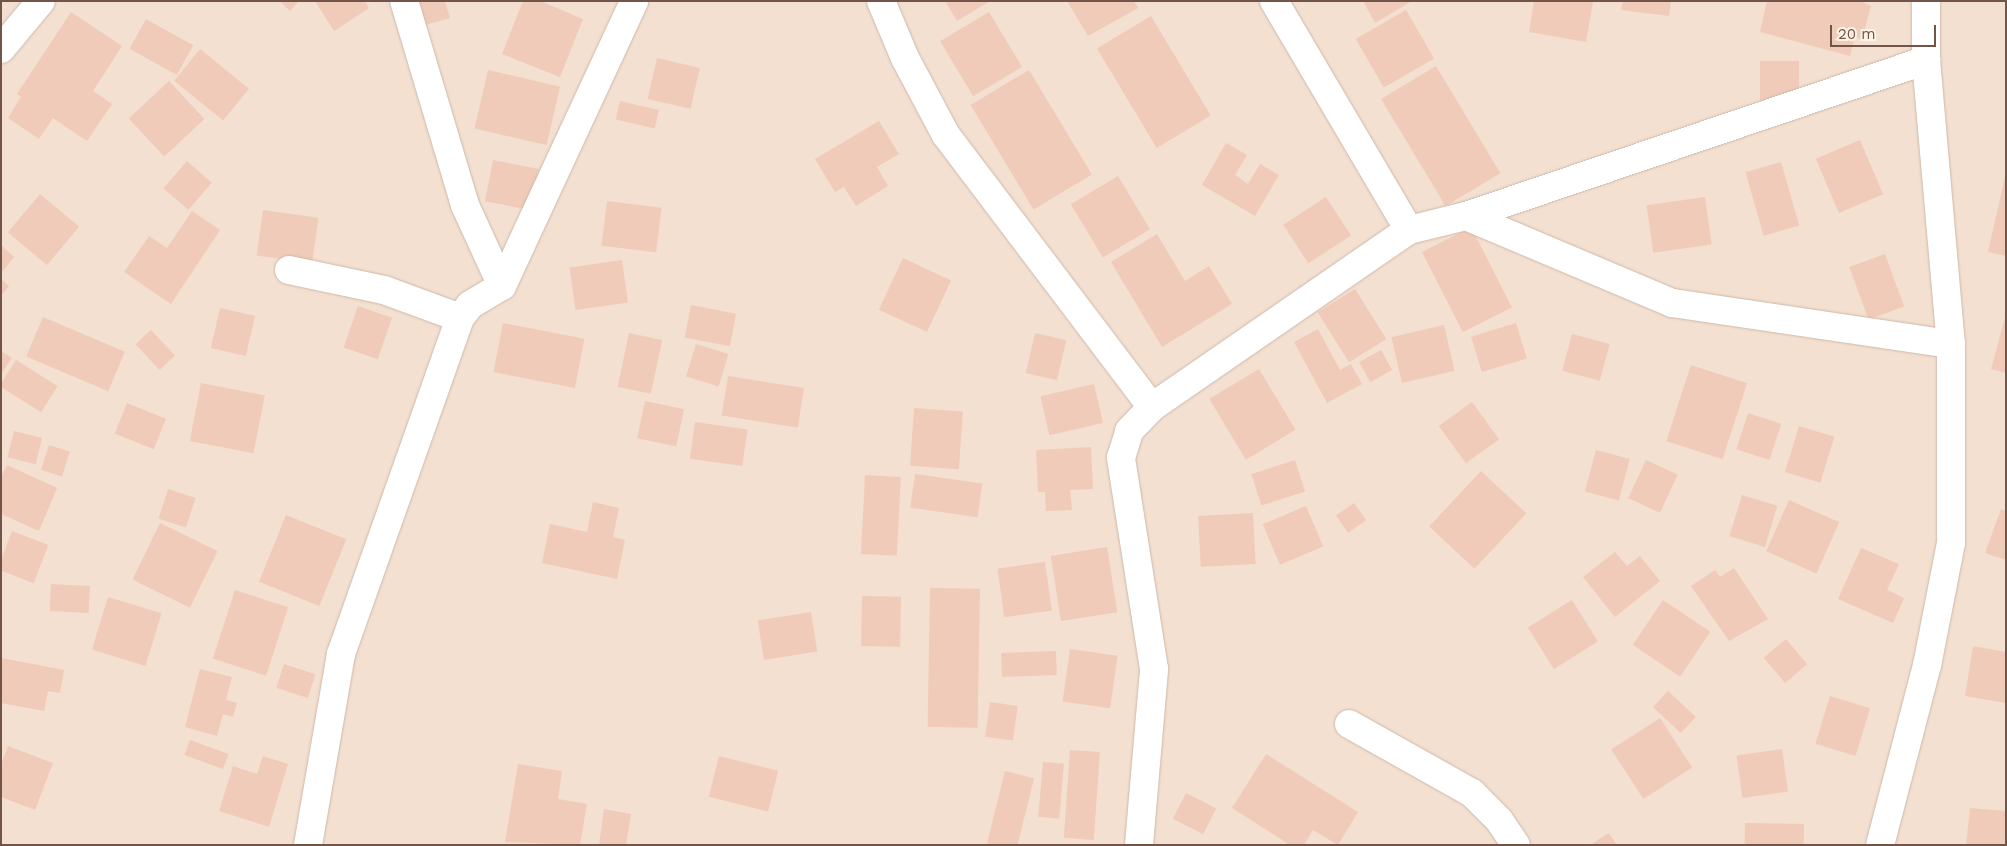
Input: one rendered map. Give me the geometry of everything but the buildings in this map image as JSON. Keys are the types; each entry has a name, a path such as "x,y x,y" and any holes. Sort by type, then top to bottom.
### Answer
{"street":[{"path":"1,49 41,1"},
{"path":"404,1 465,205 502,286"},
{"path":"308,845 342,654 460,318 470,305 502,286 634,1"},
{"path":"881,1 905,58 946,135 1152,407"},
{"path":"1274,1 1409,230"},
{"path":"1880,845 1928,665 1951,543 1951,344 1926,60 1926,1"},
{"path":"1139,845 1154,669 1121,458 1129,431 1152,407 1409,230 1466,216 1926,60"},
{"path":"1466,216 1672,303 1951,344"},
{"path":"289,270 384,290 460,318"},
{"path":"1349,724 1472,793 1499,820 1516,845"}],"shaded area":[{"path":"1,1 2006,1 2006,845 1,845"}]}
